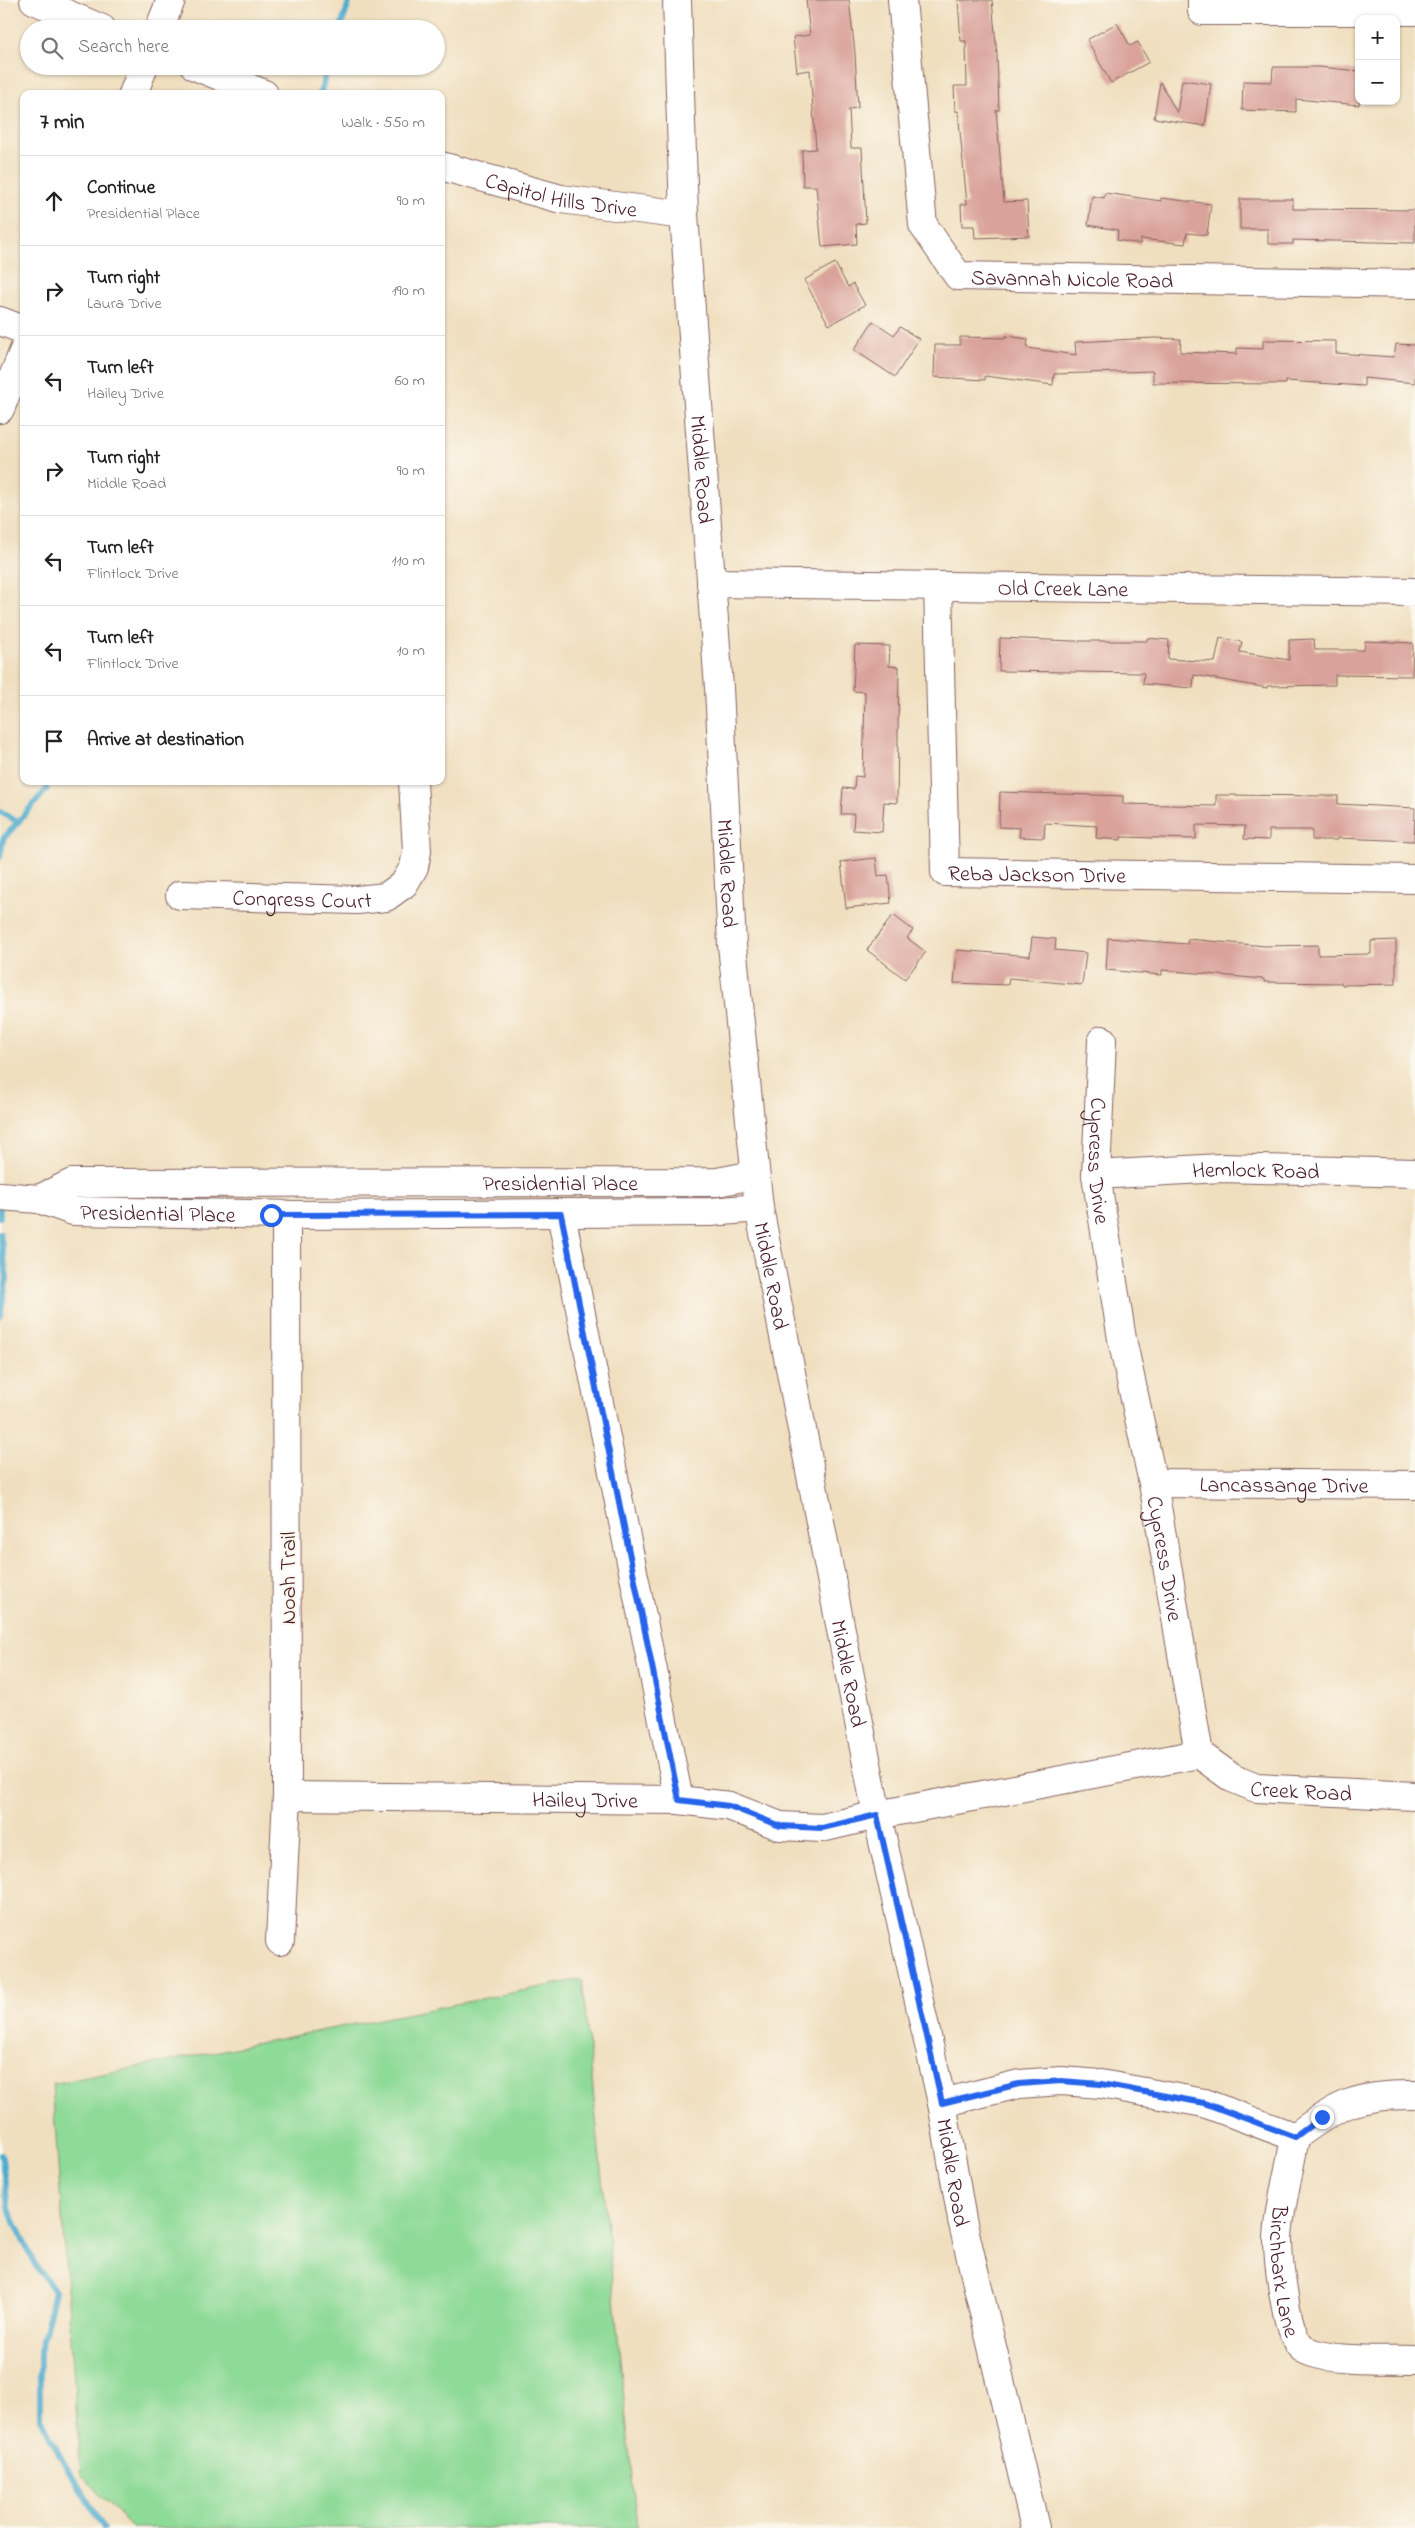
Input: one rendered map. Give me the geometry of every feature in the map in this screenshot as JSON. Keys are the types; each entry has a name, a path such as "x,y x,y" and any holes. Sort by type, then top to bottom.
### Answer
{"street":[{"path":"34,0 81,20"},
{"path":"163,20 170,0"},
{"name":"Middle Road","path":"677,0 684,214 711,583 732,945 754,1175 877,1815 942,2103 962,2220 1035,2528"},
{"name":"Savannah Nicole Road","path":"902,0 923,226 958,276 1415,284"},
{"path":"1202,0 1202,11 1415,11"},
{"path":"135,90 140,75"},
{"path":"217,75 254,90"},
{"name":"Capitol Hills Drive","path":"445,172 561,199 684,214"},
{"path":"0,321 20,328"},
{"path":"0,409 20,360"},
{"name":"Old Creek Lane","path":"711,583 1415,592"},
{"name":"Reba Jackson Drive","path":"938,586 945,872 1415,879"},
{"name":"Congress Court","path":"180,895 357,900 386,897 404,884 414,867 418,851 413,785"},
{"name":"Cypress Drive","path":"1102,1040 1096,1175 1122,1339 1153,1483 1199,1754"},
{"name":"Hemlock Road","path":"1096,1175 1221,1168 1415,1173"},
{"name":"Presidential Place","path":"18,1197 72,1183 716,1182 754,1175"},
{"name":"Presidential Place","path":"18,1197 73,1212 286,1215 561,1214 710,1212 759,1208"},
{"path":"561,1214 679,1800"},
{"name":"Noah Trail","path":"280,1941 287,1796 286,1215"},
{"name":"Lancassange Drive","path":"1153,1483 1415,1485"},
{"path":"877,1815 1199,1754"},
{"name":"Creek Road","path":"1199,1754 1232,1778 1256,1788 1415,1796"},
{"name":"Hailey Drive","path":"287,1796 679,1800 729,1806 780,1826 822,1828 877,1815"},
{"path":"942,2103 1019,2084 1061,2081 1101,2084 1204,2103 1295,2137 1322,2117 1356,2100 1392,2094 1415,2094"},
{"name":"Birchbark Lane","path":"1295,2137 1278,2239 1281,2278 1292,2335 1302,2348 1329,2357 1415,2360"}],"green space":[{"path":"582,1979 637,2528 132,2528 81,2475 52,2084"}],"building":[{"path":"806,0 849,0 855,53 858,108 849,109 851,148 862,148 866,223 856,224 857,244 822,247 816,186 803,186 802,150 816,149 810,70 797,72 793,37 810,35"},
{"path":"958,0 992,0 999,110 996,110 1004,202 1027,201 1029,236 975,238 974,226 962,226 961,204 967,204 958,111 955,111 954,86 967,86 966,41 961,41"},
{"path":"1117,23 1130,46 1138,42 1149,62 1111,83 1087,40"},
{"path":"1273,67 1319,67 1355,71 1355,105 1296,99 1296,112 1242,110 1243,81 1272,82"},
{"path":"1182,80 1211,84 1205,126 1154,118 1160,82 1177,113"},
{"path":"1105,193 1161,201 1161,198 1211,204 1207,235 1187,233 1185,244 1141,239 1140,244 1117,240 1118,230 1088,225 1092,196 1104,198"},
{"path":"1240,199 1293,199 1293,209 1415,210 1415,243 1293,240 1293,244 1268,244 1268,229 1240,229"},
{"path":"835,263 848,287 853,284 865,305 829,325 804,280"},
{"path":"873,321 894,335 900,327 919,339 895,377 854,350"},
{"path":"1006,336 1028,339 1027,348 1076,355 1075,342 1155,338 1181,339 1180,352 1237,354 1237,348 1263,349 1263,340 1336,341 1336,353 1394,357 1396,344 1415,345 1415,383 1364,378 1364,386 1286,381 1286,384 1153,383 1153,371 1054,374 1053,385 985,376 985,380 934,377 935,345 960,345 960,337 1005,338"},
{"path":"1000,638 1073,641 1147,641 1147,638 1169,640 1168,659 1215,662 1220,638 1242,642 1240,652 1289,660 1289,640 1314,639 1315,650 1364,650 1365,641 1413,643 1412,676 1335,675 1335,685 1267,686 1267,688 1194,675 1193,688 1143,684 1144,673 999,671"},
{"path":"855,645 890,646 889,666 899,667 897,803 884,802 882,832 853,830 854,814 841,814 843,788 854,789 855,776 863,777 865,692 853,691"},
{"path":"1000,792 1123,796 1123,804 1216,806 1216,795 1338,796 1338,804 1415,808 1414,841 1337,838 1337,840 1312,840 1312,830 1269,830 1269,840 1244,839 1245,826 1196,825 1196,839 1121,837 1121,840 1096,838 1097,826 1045,823 1044,838 1019,837 1020,828 999,827"},
{"path":"876,858 878,876 888,875 891,903 846,908 841,862"},
{"path":"893,915 913,930 907,938 926,952 905,979 867,950"},
{"path":"1032,937 1056,939 1055,950 1086,953 1082,985 1009,978 1008,985 954,983 957,950 1030,956"},
{"path":"1108,938 1187,944 1188,939 1265,946 1318,945 1318,955 1371,954 1371,941 1396,940 1396,984 1342,985 1342,983 1264,982 1264,979 1162,970 1162,975 1106,970"}],"waterway":[{"path":"343,20 350,0"},
{"path":"321,90 325,75"},
{"path":"0,857 3,839 46,790 48,785"},
{"path":"0,812 18,822"},
{"path":"0,1203 0,1217"},
{"path":"0,1233 7,1278 0,1316"},
{"path":"0,2155 2,2158 8,2208 35,2265 55,2291 40,2352 40,2416 60,2456 104,2528"}],"route":[{"path":"271,1215 561,1214 679,1800 729,1806 780,1826 822,1828 848,1824 877,1815 942,2103 1019,2084 1061,2081 1101,2084 1204,2103 1295,2137 1322,2117"}]}
